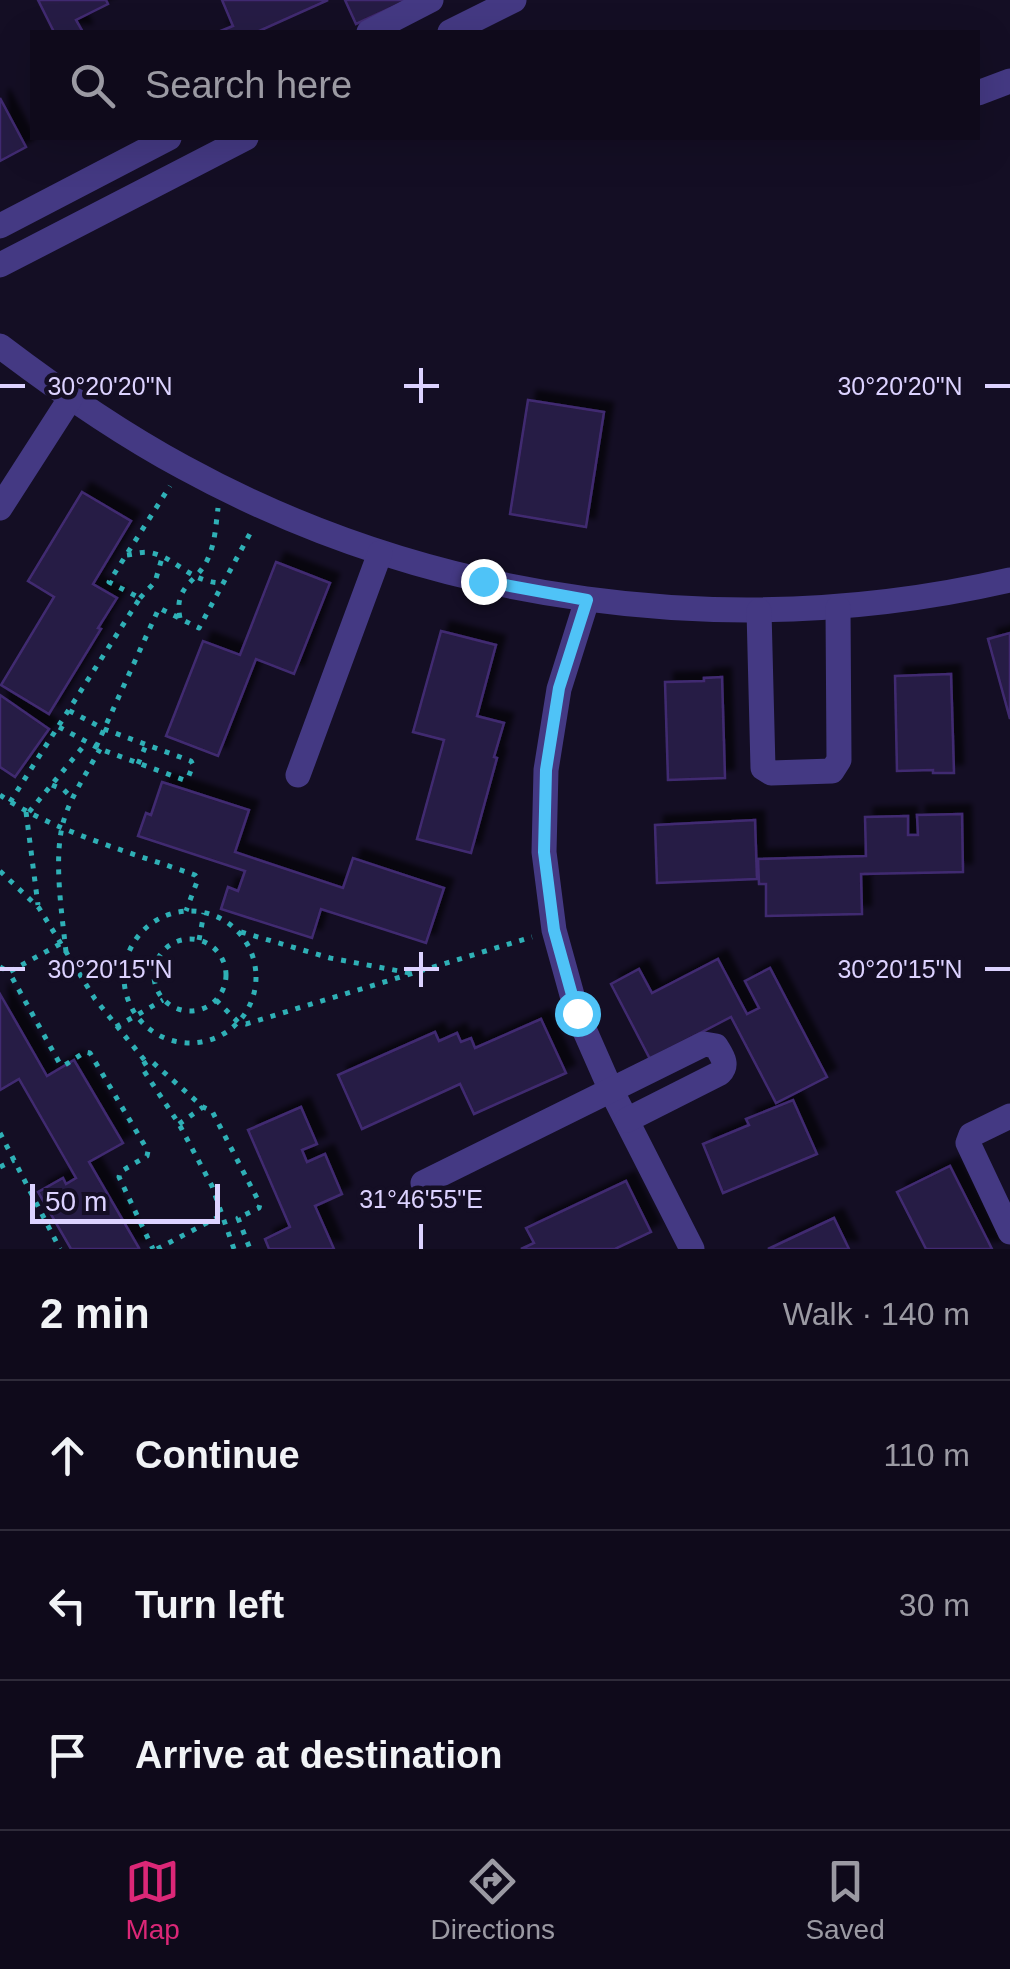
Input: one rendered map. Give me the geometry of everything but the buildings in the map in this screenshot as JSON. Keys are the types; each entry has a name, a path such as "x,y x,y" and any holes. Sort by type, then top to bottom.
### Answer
{"street":[{"path":"373,30 431,0"},
{"path":"454,30 514,0"},
{"path":"980,92 1010,81"},
{"path":"0,226 164,140"},
{"path":"0,264 242,140"},
{"path":"0,346 70,399 182,467 264,507 380,552 483,581 587,600 673,609 759,611 838,608 952,593 1010,580"},
{"path":"0,508 70,399"},
{"path":"298,776 380,552"},
{"path":"587,600 559,688 546,770 544,852 554,930 577,1013 610,1088 692,1249"},
{"path":"759,611 762,764 772,773 816,772 832,771 839,760 838,608"},
{"path":"422,1183 704,1044 716,1046 724,1060 724,1070 627,1120"},
{"path":"1010,1116 971,1135 968,1143 1010,1232"}],"path":[{"path":"140,598 109,582 182,467"},
{"path":"180,618 180,596 210,556 221,486"},
{"path":"66,955 60,892 62,826 104,729 159,608 199,628 264,507"},
{"path":"127,555 150,552 195,577 222,583"},
{"path":"10,802 154,582 162,558"},
{"path":"58,727 138,764 184,780 188,778 191,761 104,729 68,710"},
{"path":"39,908 28,811 87,742"},
{"path":"138,764 146,745"},
{"path":"52,785 74,799"},
{"path":"0,796 62,826 195,874 198,879 186,911"},
{"path":"0,871 39,908 95,999 146,1062"},
{"path":"238,931 252,956 256,984 247,1011 238,1022 214,1038 186,1043 158,1035 136,1016 123,976 130,948 147,926 172,913 204,912 238,931 330,958 414,973"},
{"path":"200,940 204,912"},
{"path":"216,1000 238,1022 246,1024 554,930"},
{"path":"178,940 200,940 218,951 226,981 216,1000 200,1010 171,1006 163,1000 154,981 156,961 178,940"},
{"path":"9,972 60,944"},
{"path":"0,967 9,972 60,1064 90,1052 148,1151 147,1156 118,1177 155,1249 222,1214"},
{"path":"116,1027 163,1000"},
{"path":"234,1249 212,1186 179,1124 142,1068 146,1062 151,1060 212,1111 260,1204 238,1218 250,1249"},
{"path":"179,1124 204,1107"},
{"path":"0,1133 60,1249"},
{"path":"0,1167 14,1160"}],"route":[{"path":"483,581 587,600 559,688 546,770 544,852 554,930 577,1013"}]}
